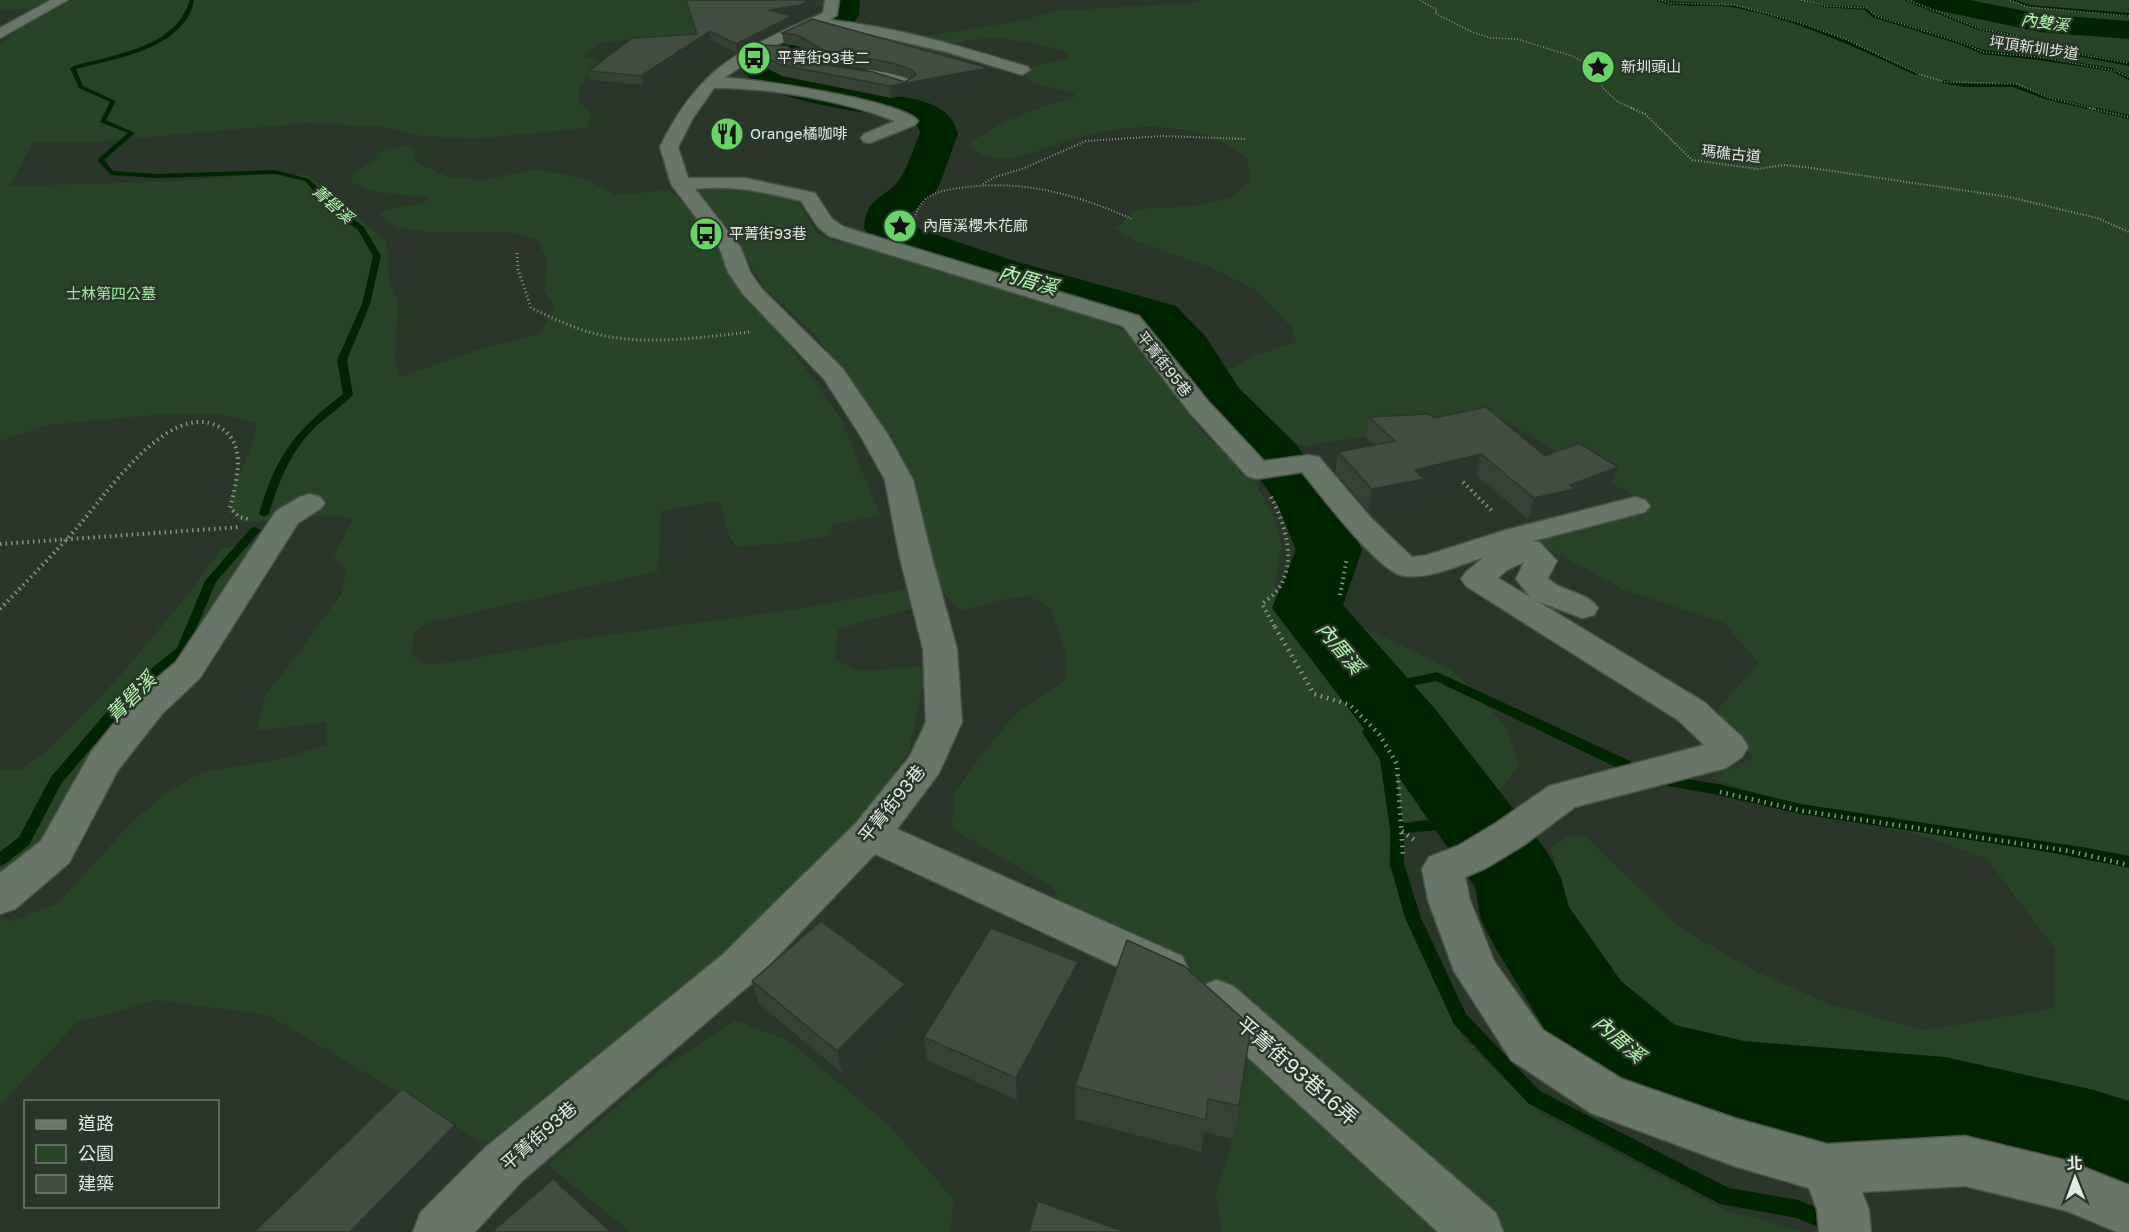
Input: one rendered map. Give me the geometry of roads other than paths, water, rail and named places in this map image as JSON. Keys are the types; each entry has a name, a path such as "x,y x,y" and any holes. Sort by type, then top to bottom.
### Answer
{"street":[{"path":"0,34 61,0"},
{"path":"825,16 855,27 951,48 1022,70"},
{"name":"平菁街93巷","path":"439,1232 504,1164 737,969 870,834 926,762 944,722 940,649 915,554 899,480 874,435 834,374 790,327 754,294 740,272 730,248 681,184 669,147 675,133 709,83 720,73 773,50 825,16"},
{"path":"853,74 872,75 908,83"},
{"path":"709,83 772,87 863,105 907,119 909,122 870,138"},
{"name":"平菁街95巷","path":"681,184 716,180 747,182 808,197 826,226 844,235 868,239 1131,321 1199,407 1257,470 1309,463 1360,524 1405,567 1431,564 1517,536 1635,506"},
{"path":"0,897 55,852 104,762 149,705 188,670 287,518 310,503"},
{"path":"1582,608 1543,592 1532,579 1541,561 1528,549 1496,563 1477,579 1691,711 1729,747 1713,758 1563,796 1510,834 1472,857 1443,869 1449,900 1476,971 1527,1045 1608,1097 1734,1142 1827,1169 1965,1161 2068,1186 2129,1211"},
{"name":"平菁街93巷16弄","path":"870,834 1198,984 1477,1232"},
{"path":"1827,1169 1843,1210 1845,1232"}],"waterway":[{"name":"菁礐溪","path":"192,0 187,16 162,39 126,54 73,68 81,87 113,101 102,121 132,133 100,160 111,173 156,176 275,172 307,180 337,212 361,229 377,256 366,304 342,360 348,395 316,421 293,446 277,475 264,514"},
{"name":"內厝溪","path":"846,0 844,15 779,45 761,58 758,69 789,87 914,110 935,121 939,133 919,184 887,212 886,228 904,239 997,271 1158,317 1187,348 1217,397 1274,456 1309,505 1329,550 1307,608 1408,730 1517,878 1527,920 1587,1012 1648,1065 1744,1089 1945,1106 2094,1141 2129,1153"},
{"path":"1657,0 1671,3 1735,6 1799,23 1844,40 1917,74"},
{"path":"1799,0 1824,6 1866,9 1874,16 1961,43 1982,52 2112,70 2129,78"},
{"path":"1906,0 1980,29 2027,38 2061,51 2129,64"},
{"name":"內雙溪","path":"1927,0 2040,23 2129,30"},
{"path":"2011,0 2029,6 2129,15"},
{"path":"1943,82 1965,85 2014,85 2047,98 2129,117"},
{"name":"菁礐溪","path":"0,860 24,841 56,781 133,690 182,650 211,581 255,530"},
{"path":"1360,705 1373,690 1437,676 1625,765"},
{"path":"1369,732 1387,760 1397,829 1397,864 1413,918 1460,1019 1534,1097 1727,1197 1798,1209 1818,1218"},
{"path":"1668,781 1801,809 2048,846 2129,862"},
{"path":"1405,828 1475,821"}],"place":[{"name":"平菁街93巷二","path":"754,58"},
{"name":"新圳頭山","path":"1598,67"},
{"name":"Orange橘咖啡","path":"727,134"},
{"name":"內厝溪櫻木花廊","path":"900,226"},
{"name":"平菁街93巷","path":"706,234"}],"park label":[{"name":"士林第四公墓","path":"111,294"}]}
